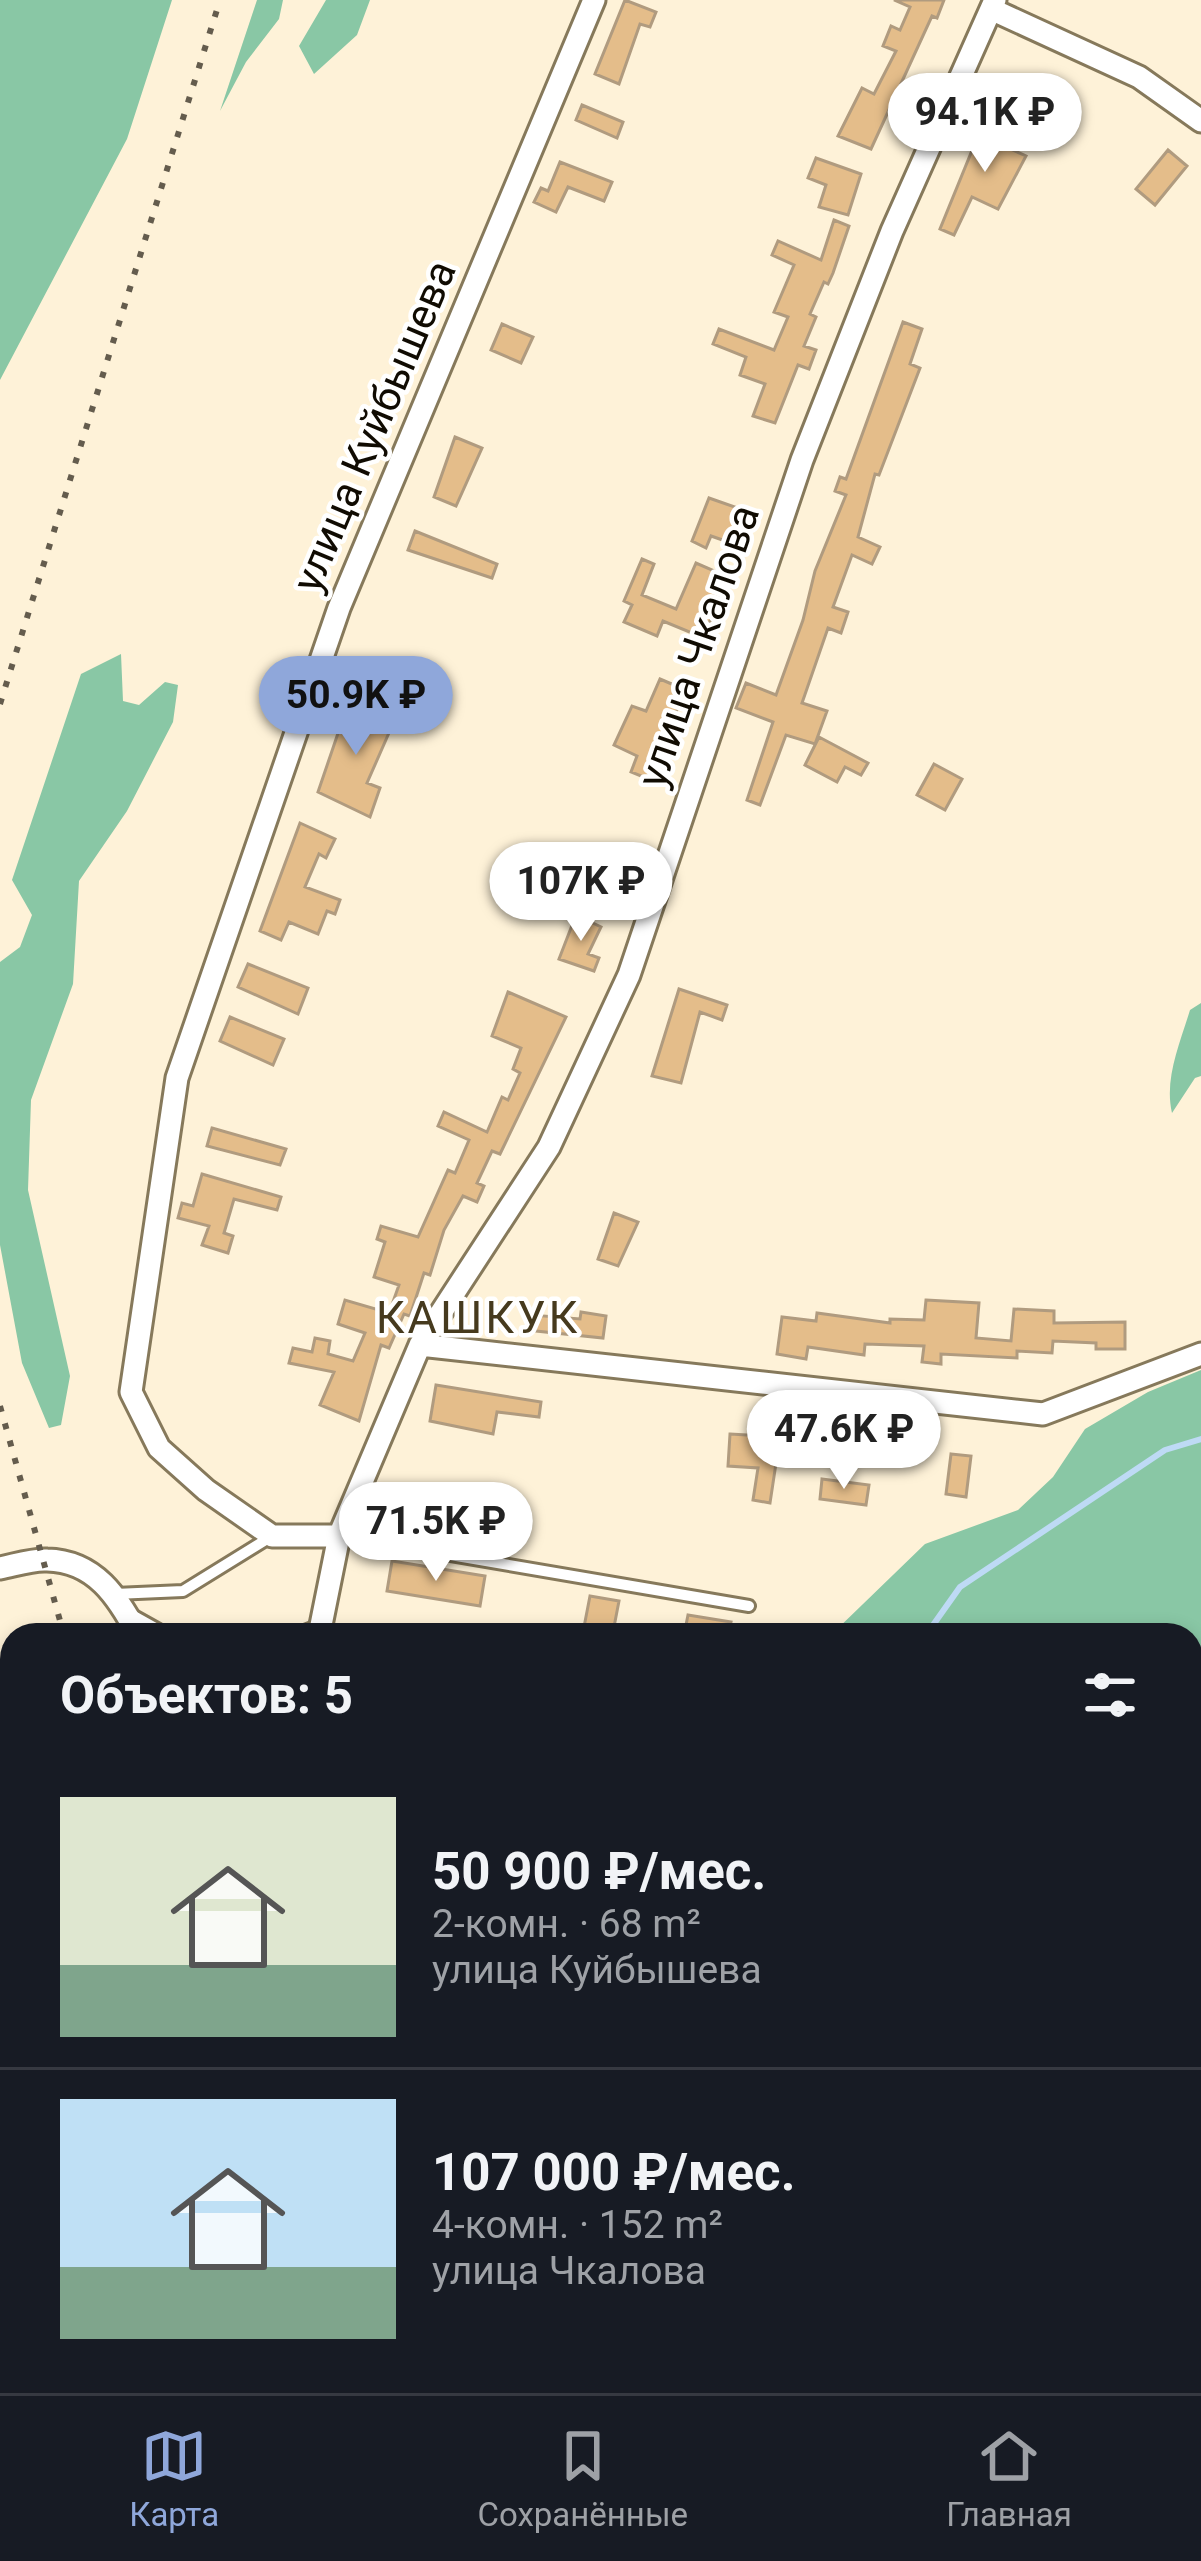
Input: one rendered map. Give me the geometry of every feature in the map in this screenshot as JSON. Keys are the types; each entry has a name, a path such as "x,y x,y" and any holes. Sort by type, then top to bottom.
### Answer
{"street":[{"name":"улица Куйбышева","path":"272,1536 206,1490 159,1448 131,1392 177,1078 339,608 594,0"},
{"path":"994,5 1139,77 1201,121"},
{"name":"улица Чкалова","path":"320,1623 339,1536 420,1345 549,1147 629,975 802,460 892,231 994,5"},
{"path":"420,1345 1042,1414 1201,1354"},
{"path":"272,1536 339,1536"},
{"path":"0,1568 43,1559 92,1574 120,1603 131,1623"}],"lane":[{"path":"120,1603 183,1592 272,1536"},
{"path":"339,1536 749,1606"},
{"path":"120,1603 150,1623"}],"green space":[{"path":"0,0 172,0 127,139 0,380"},
{"path":"257,0 283,0 279,19 246,62 220,111"},
{"path":"326,0 370,0 357,35 314,74 299,46"},
{"path":"121,654 123,701 139,705 165,682 178,685 173,722 127,811 79,881 73,984 31,1100 28,1190 70,1376 61,1425 49,1428 22,1363 0,1245 0,962 20,947 32,915 12,880 81,674"},
{"path":"1201,1003 1201,1076 1172,1113 1174,1061 1190,1010"},
{"path":"1201,1370 1201,1623 843,1623 925,1544 1018,1510 1053,1477 1085,1429 1148,1392"}],"building":[{"path":"625,0 656,12 650,27 640,24 619,84 595,74"},
{"path":"894,0 944,0 937,18 932,16 871,149 838,136 862,88 874,94 896,51 883,46 891,26 900,30 910,7"},
{"path":"582,105 623,122 617,138 576,120"},
{"path":"990,120 1013,132 1006,147 1026,156 998,209 972,197 954,235 940,229"},
{"path":"1168,150 1187,166 1155,205 1136,189"},
{"path":"816,158 861,174 848,215 819,207 826,185 808,178"},
{"path":"560,162 612,182 604,201 568,187 556,212 534,202 541,188 548,191"},
{"path":"834,220 849,226 833,273 810,314 816,317 804,346 816,350 809,369 798,365 775,423 753,416 765,384 740,375 746,357 713,344 719,329 774,350 788,317 774,312 794,265 772,255 778,241 821,260"},
{"path":"903,322 922,329 910,364 920,368 879,475 875,474 858,537 880,547 872,564 852,555 833,607 848,612 841,633 828,628 802,703 827,711 815,744 786,735 760,805 747,800 773,722 736,708 746,683 776,695 815,571 846,495 835,491 840,477 846,479"},
{"path":"502,324 533,337 521,363 491,350"},
{"path":"455,437 482,448 456,506 434,497"},
{"path":"709,498 749,512 737,545 711,536 706,548 692,541"},
{"path":"415,531 497,564 492,578 408,550"},
{"path":"642,559 654,564 642,595 676,609 696,563 726,576 704,638 663,621 657,636 624,622 632,605 624,601"},
{"path":"660,679 686,690 655,758 660,760 651,780 631,772 637,756 614,745 632,706 646,711"},
{"path":"349,701 395,719 367,783 380,788 370,817 318,792"},
{"path":"819,737 868,763 861,775 845,767 837,782 805,765"},
{"path":"934,764 962,779 945,810 917,795"},
{"path":"300,823 335,839 326,858 319,854 305,887 340,900 335,914 327,911 318,934 289,922 281,940 260,931"},
{"path":"576,915 601,927 588,954 599,958 594,971 559,959"},
{"path":"248,964 308,988 298,1014 238,987"},
{"path":"679,989 727,1005 722,1020 700,1012 681,1083 652,1076"},
{"path":"508,992 566,1017 500,1154 492,1151 477,1183 484,1186 477,1202 463,1196 444,1230 430,1275 424,1273 410,1316 404,1314 389,1348 381,1345 359,1421 320,1405 334,1372 289,1363 293,1348 312,1352 315,1338 330,1341 328,1354 353,1361 365,1333 338,1324 345,1300 389,1313 399,1285 374,1277 385,1242 377,1239 381,1226 418,1237 448,1170 455,1173 469,1140 438,1126 444,1112 487,1132 502,1097 508,1100 520,1073 513,1069 521,1048 492,1036"},
{"path":"230,1017 284,1039 273,1065 220,1041"},
{"path":"212,1128 286,1149 280,1165 207,1146"},
{"path":"202,1174 281,1197 277,1210 234,1199 224,1233 233,1236 228,1253 202,1245 209,1226 178,1218 182,1203 193,1206"},
{"path":"614,1213 638,1222 618,1266 598,1259"},
{"path":"926,1300 979,1303 976,1338 1011,1341 1014,1309 1054,1311 1054,1323 1125,1322 1125,1349 1053,1341 1052,1353 1017,1351 1017,1358 941,1354 941,1364 922,1362 924,1346 865,1344 864,1355 808,1347 806,1359 777,1354 782,1317 816,1321 817,1313 890,1323 890,1319 924,1320"},
{"path":"581,1312 606,1316 603,1338 531,1327 532,1315 580,1319"},
{"path":"436,1385 541,1402 539,1417 497,1412 493,1434 430,1421"},
{"path":"730,1434 780,1437 770,1503 753,1500 758,1468 728,1466"},
{"path":"951,1454 971,1456 966,1497 946,1494"},
{"path":"822,1479 869,1485 866,1505 820,1499"},
{"path":"392,1561 485,1576 480,1606 387,1591"},
{"path":"590,1596 619,1601 615,1623 585,1623"},
{"path":"688,1615 731,1622 731,1623 686,1623"}],"waterway":[{"path":"934,1623 960,1587 1165,1450 1201,1439"}],"railway":[{"path":"0,704 220,0"},
{"path":"0,1406 61,1623"}],"district":[{"name":"КАШКУК","path":"478,1317"}]}
